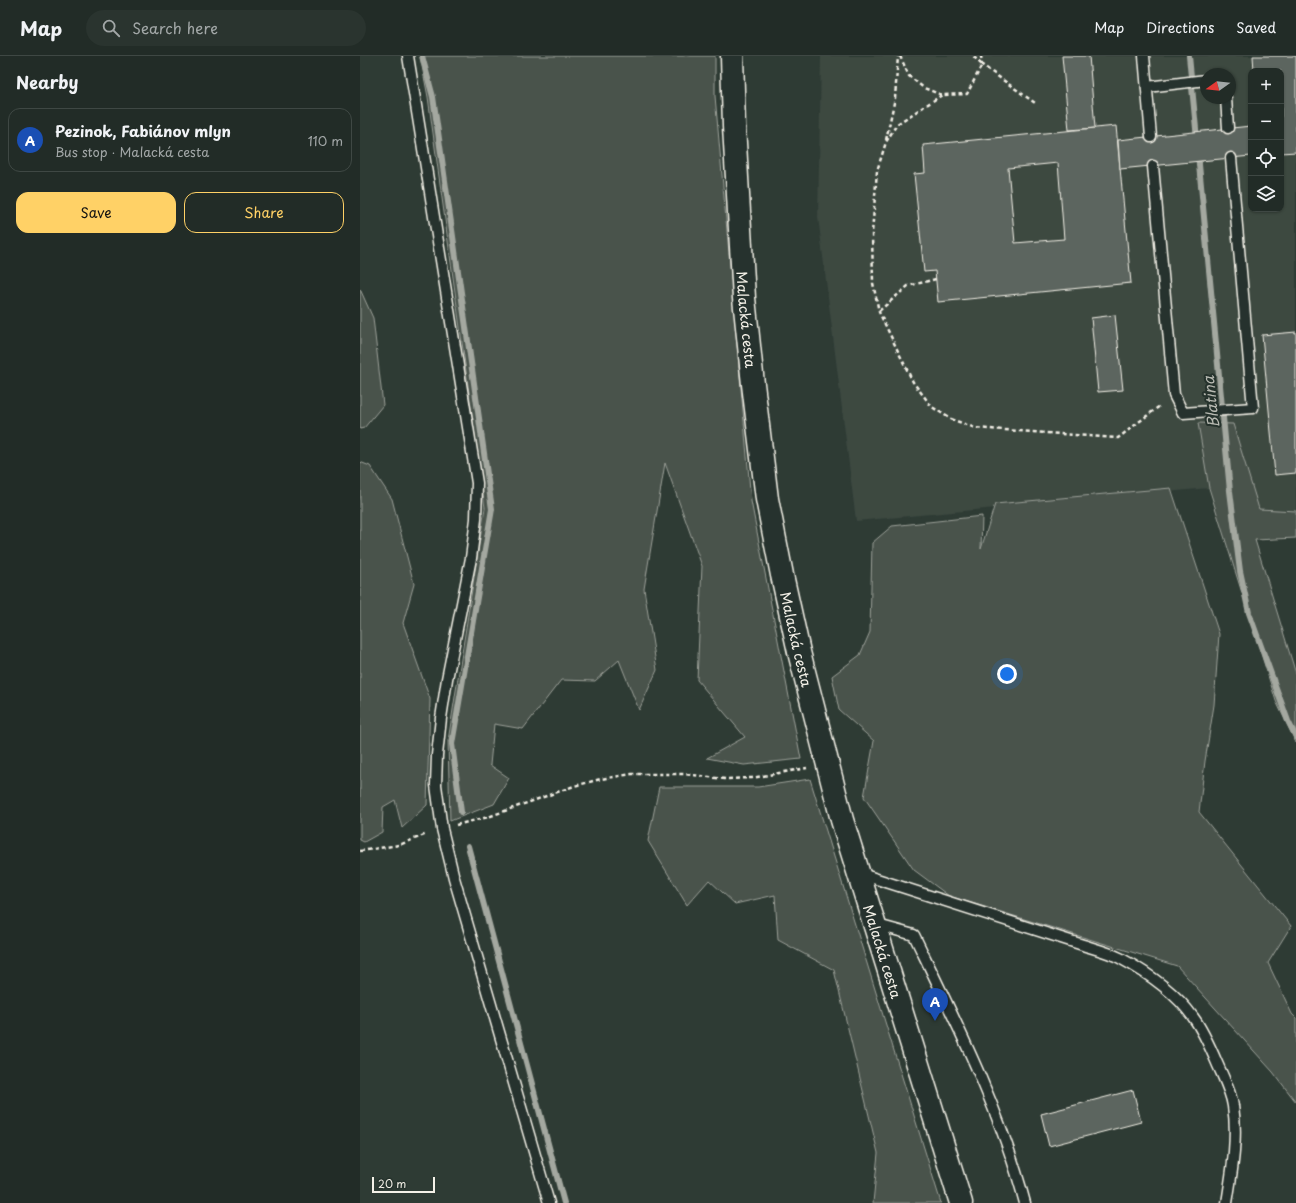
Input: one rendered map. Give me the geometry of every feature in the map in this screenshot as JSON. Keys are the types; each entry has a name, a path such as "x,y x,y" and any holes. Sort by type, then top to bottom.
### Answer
{"main road":[{"name":"Malacká cesta","path":"732,56 734,126 744,298 753,384 768,499 799,652 827,764 858,873 961,1203"}],"lane":[{"path":"408,56 477,483 476,518 471,558 447,679 438,740 436,784 442,830 454,878 549,1203"},
{"path":"1144,56 1151,137"},
{"path":"1147,88 1200,81"},
{"path":"1226,104 1228,128"},
{"path":"1153,166 1174,395 1183,412 1234,410 1252,408 1231,158"},
{"path":"858,873 1082,944 1119,958 1147,974 1173,995 1194,1017 1228,1087 1233,1104 1235,1123 1233,1162 1227,1203"},
{"path":"874,924 914,935 974,1061 1016,1168 1025,1203"}],"path":[{"path":"899,56 909,76 924,88 942,95 967,94 982,65 982,56"},
{"path":"899,56 895,98 886,142 878,171 872,233 873,282 879,312 913,382 932,407 951,419 975,428 1118,438 1174,395"},
{"path":"973,56 982,65 1035,103"},
{"path":"886,142 897,124 942,95"},
{"path":"879,312 908,286 936,278"},
{"path":"360,852 399,845 471,820 488,817 574,786 601,779 632,774 684,774 725,779 752,778 781,774 827,764"}],"shaded area":[{"path":"420,56 715,56 715,96 751,501 801,759 744,765 707,758 745,737 697,680 702,566 665,463 644,589 657,670 639,710 619,660 595,681 561,680 523,729 494,724 490,765 509,778 494,804 450,821 448,741 485,508 428,97"},
{"path":"821,56 1296,56 1296,524 1234,525 1230,491 1209,488 856,521 818,217"},
{"path":"360,289 373,318 383,405 364,428 360,429"},
{"path":"1198,423 1233,424 1259,509 1296,511 1296,538 1255,540 1296,674 1296,743 1276,701 1209,488"},
{"path":"360,462 370,466 392,499 414,584 403,623 430,699 427,805 402,828 395,800 383,807 382,832 364,842 360,840"},
{"path":"1171,488 1219,634 1214,705 1199,812 1291,926 1268,963 1292,1014 1296,1018 1296,1102 1273,1072 1177,966 949,896 914,870 864,797 874,741 839,710 832,676 860,655 870,632 872,543 892,526 982,516 981,549 995,504"},
{"path":"810,779 941,1203 873,1203 878,1153 834,970 778,940 775,895 735,904 709,880 687,905 648,841 659,787 758,787"}],"building":[{"path":"1062,56 1089,56 1095,128 1069,130"},
{"path":"1253,56 1296,56 1296,152 1284,153 1284,68 1254,68"},
{"path":"1116,126 1131,283 938,302 935,271 924,272 914,174 925,173 923,145","holes":["1058,163 1064,239 1015,243 1008,168"]},
{"path":"1248,126 1248,156 1120,169 1118,140"},
{"path":"1115,315 1123,390 1098,392 1091,318"},
{"path":"1296,332 1296,473 1275,475 1262,335"},
{"path":"1133,1090 1141,1122 1049,1146 1041,1114"}],"waterway":[{"path":"422,56 433,97 492,509 452,744 461,812"},
{"name":"Blatina","path":"1189,56 1197,139"},
{"name":"Blatina","path":"1198,154 1230,491 1240,571 1249,613 1288,721 1296,737"},
{"path":"468,846 564,1203"}],"place":[{"name":"Pezinok, Fabiánov mlyn","path":"935,1021"}]}
